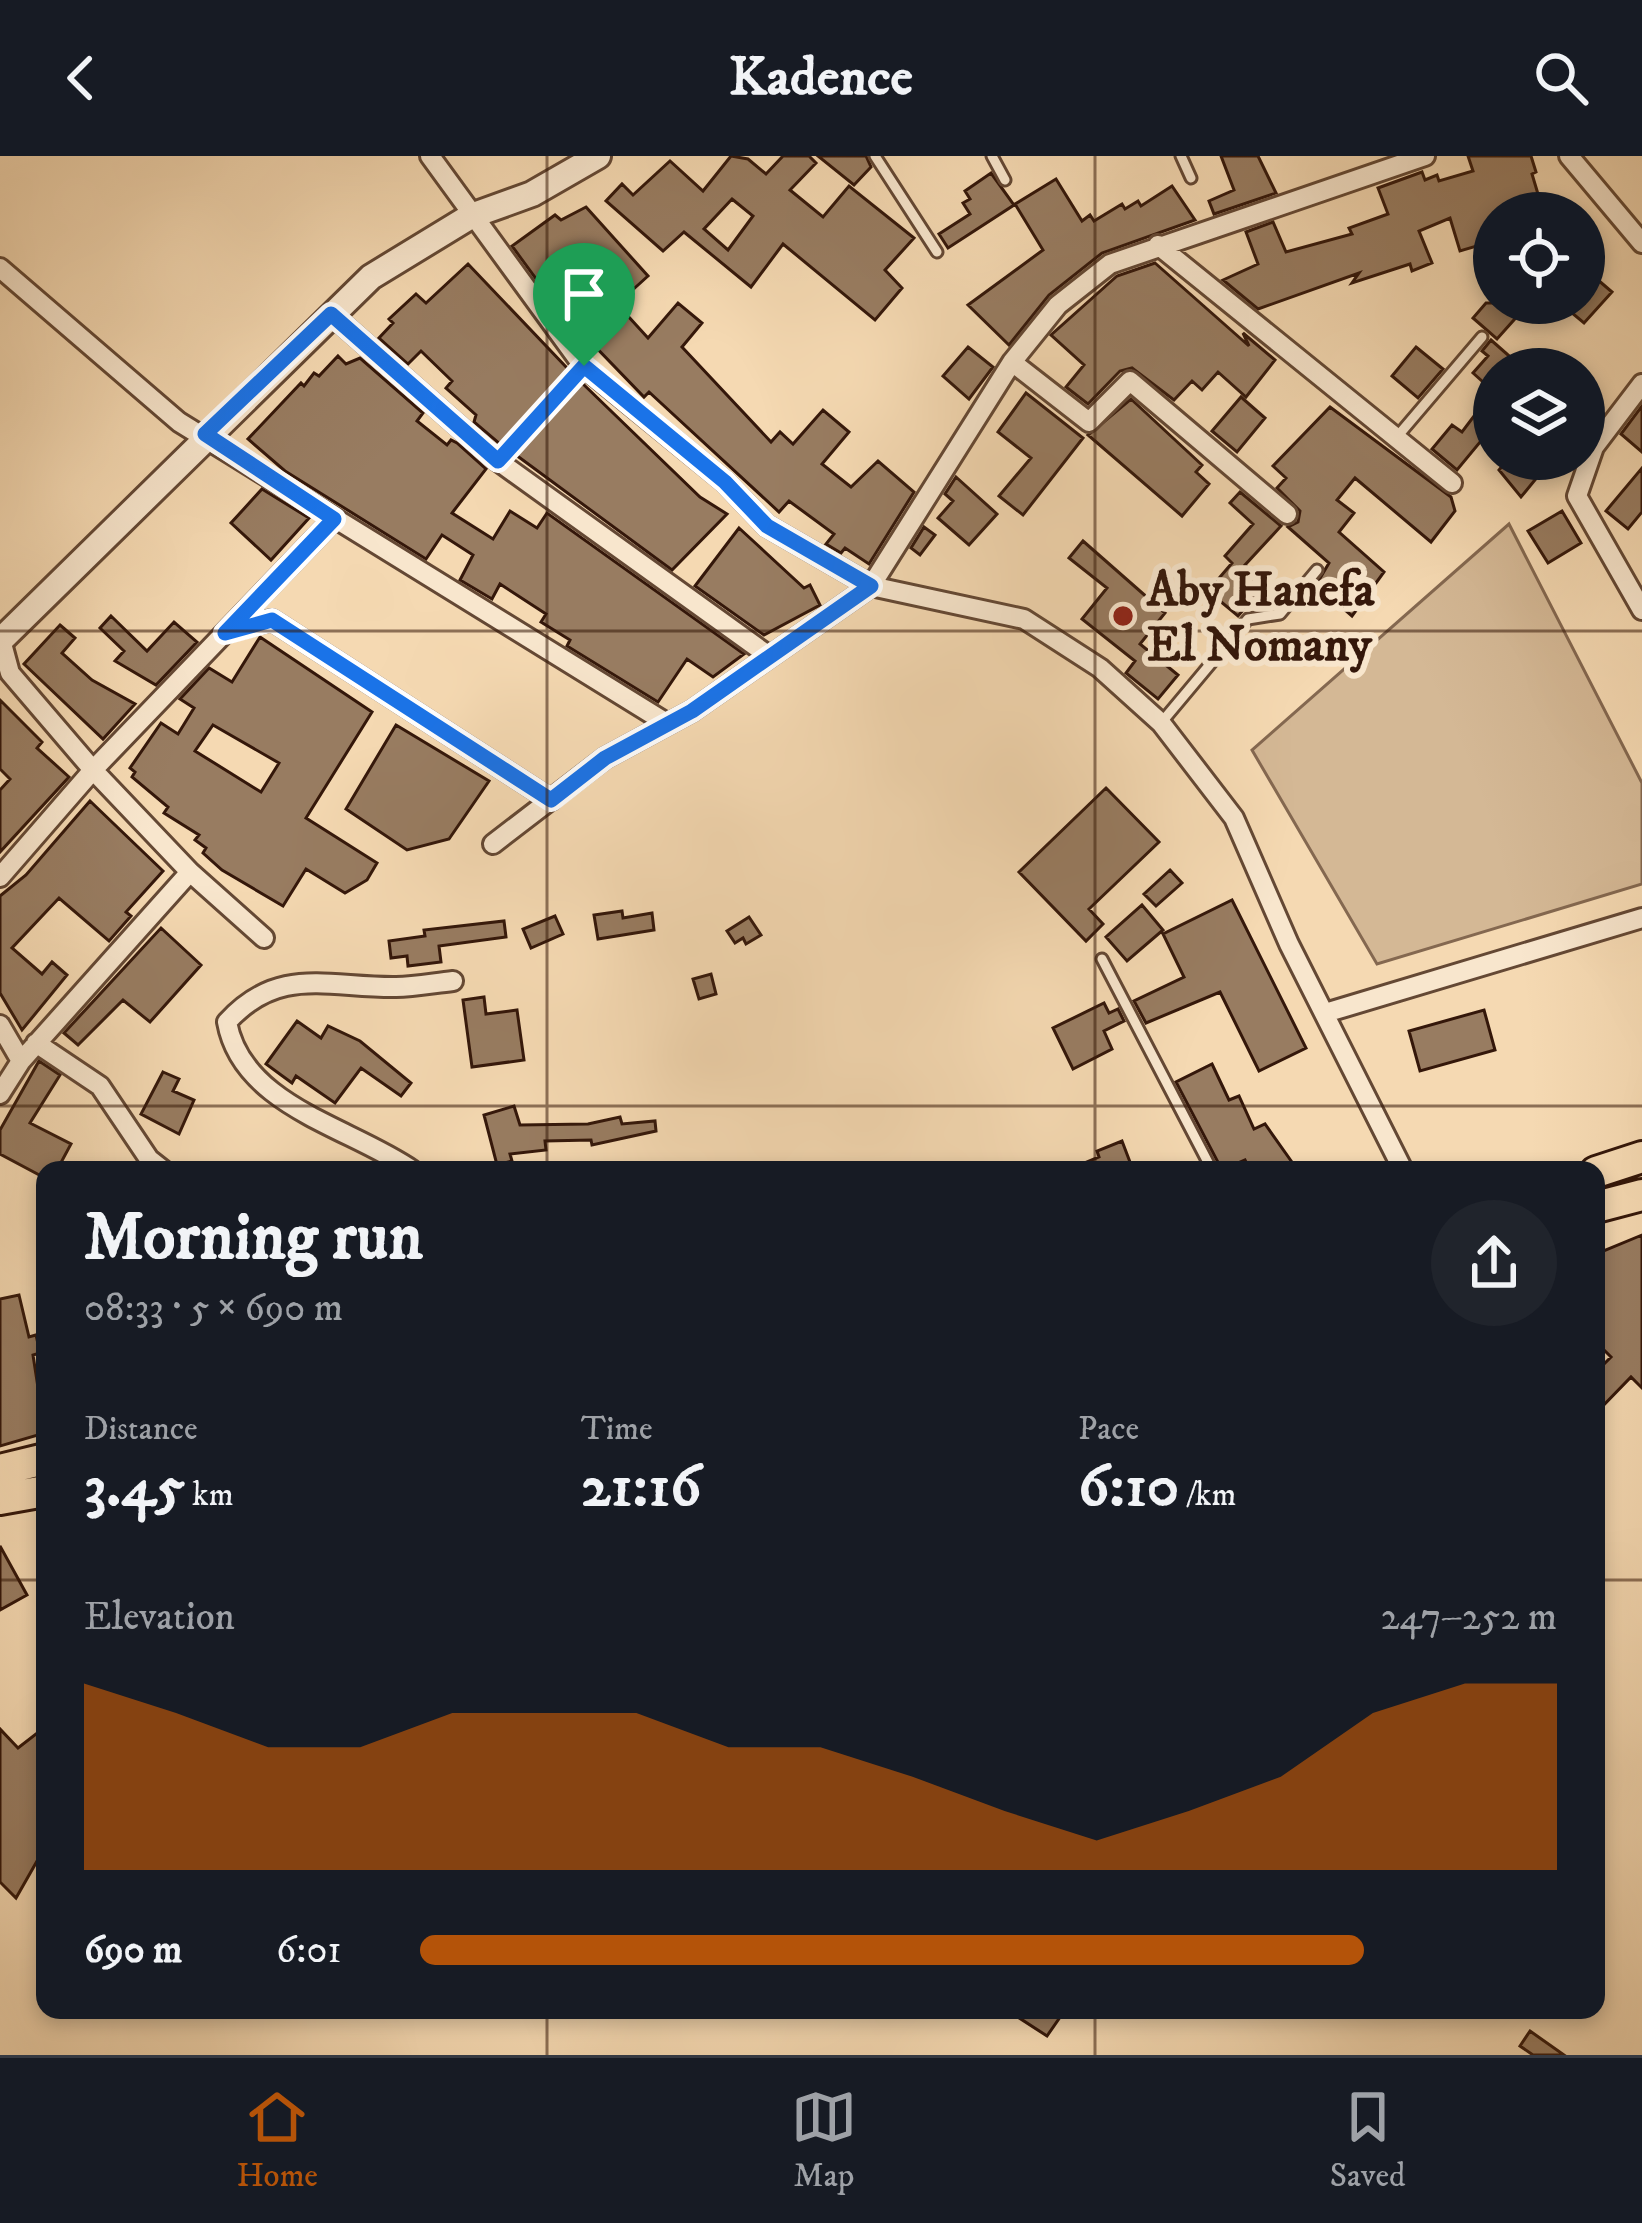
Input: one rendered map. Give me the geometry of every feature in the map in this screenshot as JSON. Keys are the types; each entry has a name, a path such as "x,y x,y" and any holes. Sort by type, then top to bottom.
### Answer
{"highway":[{"path":"1605,1169 1642,1157"},
{"path":"1605,1205 1642,1195"},
{"path":"0,1469 36,1461"},
{"path":"0,1499 36,1493"}],"street":[{"path":"430,156 584,366 725,482 767,526 871,586 935,596 1024,620 1100,668 1161,723 1234,818 1398,1161"},
{"path":"264,938 190,872 93,770 10,673 1,639 205,434 371,277 471,216 532,194 598,156"},
{"path":"494,844 605,758 668,724 871,586 1012,362 1058,305 1110,264 1425,156"},
{"path":"1569,156 1642,243"},
{"path":"1158,245 1452,483"},
{"path":"0,268 179,422 668,724"},
{"path":"331,314 498,461 769,656"},
{"path":"1012,362 1089,422 1130,381 1287,514"},
{"path":"1642,383 1594,447 1577,496 1642,610"},
{"path":"0,877 93,770 334,519"},
{"path":"225,633 272,620 551,800"},
{"path":"0,1094 36,1043 190,872"},
{"path":"1325,1013 1642,918"},
{"path":"396,1161 263,1088 232,1051 226,1022 250,997 304,981 396,987 453,981"},
{"path":"0,1025 21,1061"},
{"path":"36,1043 100,1086 152,1161"}],"lane":[{"path":"875,156 937,252"},
{"path":"992,156 1005,180"},
{"path":"1181,156 1191,178"},
{"path":"1396,438 1482,337"},
{"path":"498,461 584,366"},
{"path":"1161,723 1248,619 1280,614 1317,570"},
{"path":"1102,959 1207,1161"}],"shaded area":[{"path":"1509,524 1642,783 1642,884 1377,964 1252,750"}],"building":[{"path":"731,156 748,159 766,174 783,156 809,156 816,163 790,190 823,217 849,186 914,238 885,270 902,288 875,320 783,244 751,287 684,232 663,251 606,201 622,184 633,195 670,161 703,191","holes":["732,199 753,216 728,250 704,229"]},
{"path":"818,156 866,156 871,167 854,185"},
{"path":"1221,156 1258,156 1276,193 1214,214 1209,201 1234,190"},
{"path":"1468,156 1531,156 1537,192 1473,192 1473,247 1460,251 1450,218 1419,231 1432,263 1412,271 1410,264 1352,283 1359,273 1258,309 1223,280 1258,264 1246,232 1273,222 1286,252 1352,234 1349,228 1388,214 1378,188 1422,172 1425,180 1437,175 1439,181 1473,171"},
{"path":"991,173 1014,205 948,248 939,234 970,214 963,203 970,199 965,191"},
{"path":"1056,179 1082,221 1090,215 1094,221 1122,204 1125,209 1138,201 1141,206 1172,186 1195,220 1102,253 1049,295 1009,345 968,305 1043,250 1015,204"},
{"path":"586,207 648,276 617,304 648,338 678,303 702,323 682,347 771,442 780,432 793,444 823,410 849,432 822,464 851,487 878,461 914,492 869,564 845,548 841,553 826,544 834,534 789,501 779,512 649,392 644,397 585,336 558,298 553,302 512,246 555,215 561,220"},
{"path":"1155,263 1249,346 1243,333 1275,360 1246,397 1218,372 1202,390 1192,381 1174,400 1132,368 1120,371 1088,404 1066,387 1084,365 1051,335 1117,276"},
{"path":"468,264 568,369 501,445 474,422 476,415 446,388 452,381 421,351 408,364 379,338 393,323 389,319 416,294 426,303"},
{"path":"1480,324 1510,324 1497,339"},
{"path":"968,347 993,367 969,399 943,376"},
{"path":"1416,347 1443,369 1418,398 1392,376"},
{"path":"338,356 346,364 360,358 423,413 417,421 447,445 451,440 457,443 486,469 452,513 493,539 510,511 537,528 547,513 744,654 713,677 687,659 658,702 567,646 570,640 541,622 546,614 500,584 492,599 460,580 473,555 442,535 426,559 285,471 248,439 301,383 304,386 314,373 319,376"},
{"path":"581,382 700,497 727,514 672,570 516,455"},
{"path":"1026,393 1083,438 1023,515 999,496 1031,458 998,432"},
{"path":"1241,397 1265,418 1237,452 1212,431"},
{"path":"1131,399 1202,465 1196,472 1209,484 1182,516 1088,435"},
{"path":"1642,406 1642,452 1621,434"},
{"path":"1330,407 1451,497 1455,511 1431,542 1355,478 1337,500 1354,513 1339,532 1384,572 1352,616 1316,585 1329,563 1288,527 1298,522 1300,511 1277,488 1286,478 1273,466"},
{"path":"1473,417 1473,451 1457,470 1432,449 1452,425 1462,432"},
{"path":"1642,468 1642,512 1628,529 1606,511"},
{"path":"956,477 997,514 969,545 938,518 953,501 945,494"},
{"path":"1507,480 1535,480 1521,497"},
{"path":"262,489 309,518 271,560 231,523"},
{"path":"1240,492 1281,526 1245,565 1266,584 1238,616 1208,591 1232,563 1225,556 1253,524 1230,503"},
{"path":"1562,511 1581,543 1548,563 1528,531"},
{"path":"924,527 935,535 920,555 911,548"},
{"path":"739,528 804,588 810,585 820,605 764,635 695,586"},
{"path":"1083,541 1165,613 1140,644 1178,675 1158,699 1126,673 1135,661 1082,619 1107,588 1069,558"},
{"path":"111,616 147,651 174,622 197,642 156,685 115,661 124,651 100,628"},
{"path":"60,625 75,638 62,653 92,680 135,704 103,739 24,664"},
{"path":"260,637 372,712 306,818 377,863 367,880 345,893 306,869 283,906 222,870 203,853 206,848 195,840 199,835 164,813 168,807 132,777 135,772 130,768 161,723 178,734 194,708 180,699 209,668 232,682","holes":["213,725 279,763 261,792 195,751"]},
{"path":"0,700 42,742 37,748 69,777 0,852 0,790 10,779 0,769"},
{"path":"396,725 489,781 449,839 407,850 346,809"},
{"path":"1106,788 1159,842 1089,909 1103,924 1086,941 1019,872"},
{"path":"90,801 163,871 126,912 131,916 109,941 59,898 12,948 42,974 52,962 67,975 22,1030 0,993 0,896 26,875"},
{"path":"1170,870 1182,883 1156,906 1144,894"},
{"path":"1232,900 1306,1048 1259,1071 1220,992 1146,1023 1134,1001 1184,977 1163,934"},
{"path":"1142,905 1163,930 1127,961 1106,937"},
{"path":"622,911 623,918 652,913 654,930 598,939 594,915"},
{"path":"555,916 563,934 531,948 523,929"},
{"path":"749,917 761,935 746,944 743,938 735,943 727,931"},
{"path":"504,921 506,937 439,946 441,962 408,966 407,956 391,958 389,941 425,936 424,930"},
{"path":"161,928 201,965 150,1022 123,1000 78,1045 64,1033"},
{"path":"711,974 716,994 699,999 693,979"},
{"path":"484,997 486,1014 517,1010 524,1060 472,1067 463,1000"},
{"path":"1104,1003 1109,1013 1118,1009 1124,1021 1104,1031 1112,1049 1073,1069 1053,1028"},
{"path":"1484,1010 1495,1050 1420,1071 1409,1031"},
{"path":"297,1021 321,1038 328,1026 360,1041 411,1083 401,1096 361,1068 335,1103 296,1076 292,1083 266,1064"},
{"path":"39,1061 60,1075 30,1123 71,1144 62,1161 36,1161 36,1173 0,1154 0,1130"},
{"path":"1212,1064 1229,1100 1239,1096 1254,1129 1265,1124 1291,1161 1217,1161 1176,1082"},
{"path":"163,1072 179,1079 173,1091 194,1100 179,1134 141,1114"},
{"path":"514,1106 520,1125 588,1124 620,1117 622,1124 655,1121 656,1131 592,1145 591,1140 545,1141 546,1150 510,1154 512,1161 496,1161 484,1115"},
{"path":"1122,1141 1130,1161 1089,1161 1099,1157 1097,1151"},
{"path":"1642,1235 1642,1388 1631,1377 1605,1404 1605,1363 1611,1357 1605,1351 1605,1250"},
{"path":"19,1295 29,1337 36,1335 36,1436 0,1446 0,1299"},
{"path":"0,1546 27,1595 0,1610"},
{"path":"0,1729 18,1748 36,1734 36,1863 16,1898 0,1882"},
{"path":"1021,2019 1059,2019 1047,2036"},
{"path":"1530,2031 1564,2055 1533,2055 1520,2046"}],"place":[{"name":"Aby Hanefa El Nomany","path":"1123,616"}],"route":[{"path":"331,314 498,461 584,366 725,482 767,526 871,586 692,711 605,758 551,800 272,620 225,633 334,519 205,434 331,314"}]}
